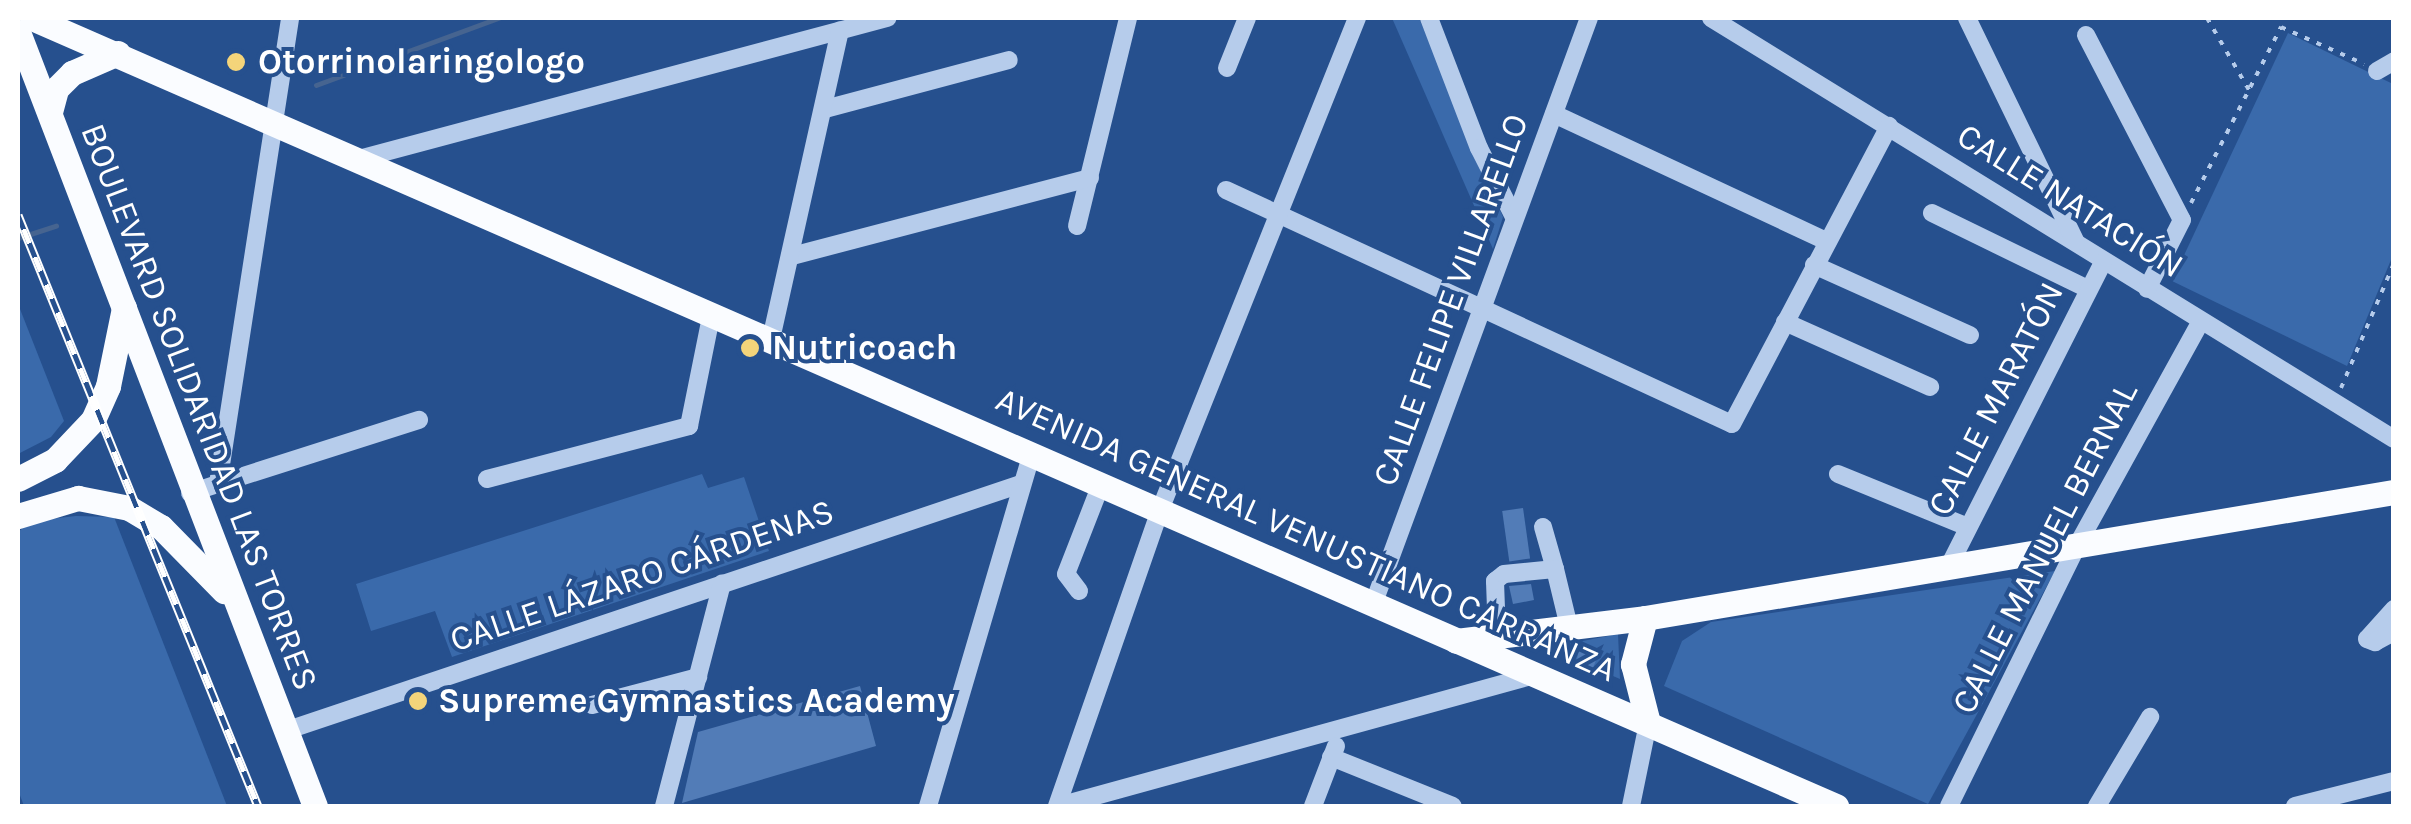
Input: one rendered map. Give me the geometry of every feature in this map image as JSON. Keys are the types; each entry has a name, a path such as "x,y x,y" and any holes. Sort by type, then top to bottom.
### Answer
{"main road":[{"name":"AVENIDA GENERAL VENUSTIANO CARRANZA","path":"32,18 1032,452 1530,676 1836,806"},
{"name":"BOULEVARD SOLIDARIDAD LAS TORRES","path":"18,32 125,306 190,493 315,806"},
{"path":"50,112 56,88 72,72 118,53"},
{"path":"18,478 55,460 93,420 108,386 125,306"},
{"path":"1456,641 1645,618 2394,492"},
{"path":"18,516 78,498 130,508 161,527 234,602"},
{"path":"1645,618 1633,664 1648,723"}],"street":[{"path":"218,484 290,18"},
{"path":"358,159 887,18"},
{"path":"1078,226 1128,18"},
{"path":"1227,68 1247,18"},
{"path":"1058,806 1160,510 1274,212 1357,18"},
{"path":"1428,18 1479,148 1514,216"},
{"name":"CALLE FELIPE VILLARELLO","path":"1373,605 1588,18"},
{"name":"CALLE NATACIÓN","path":"1712,18 1735,23 2104,263 2394,439"},
{"path":"1967,18 2076,244"},
{"path":"772,339 840,31"},
{"path":"2086,35 2182,220 2147,289"},
{"path":"825,109 1009,60"},
{"path":"2377,71 2394,61"},
{"path":"1554,114 1826,242"},
{"path":"1226,190 1484,306 1728,424 1741,417 1785,322 1889,126"},
{"path":"792,256 1090,178"},
{"path":"1932,213 2088,289"},
{"name":"CALLE MARATÓN","path":"1950,566 2104,263"},
{"path":"1814,265 1970,336"},
{"path":"487,479 689,426 712,312"},
{"name":"CALLE MANUEL BERNAL","path":"1950,806 2079,542 2201,321"},
{"path":"1785,322 1930,387"},
{"path":"190,493 419,420"},
{"path":"928,806 1032,452"},
{"path":"1838,474 1968,527"},
{"name":"CALLE LÁZARO CÁRDENAS","path":"284,731 1021,484"},
{"path":"1080,591 1066,574 1101,484"},
{"path":"1543,527 1569,628"},
{"path":"1496,636 1497,578 1554,569"},
{"path":"659,805 722,583"},
{"path":"2390,635 2367,639 2394,608"},
{"path":"1058,806 1341,733 1530,676"},
{"path":"592,704 698,677"},
{"path":"2098,806 2150,717"},
{"path":"1631,806 1648,723"},
{"path":"1313,806 1341,733"},
{"path":"1332,757 1453,806"},
{"path":"2296,806 2335,804 2394,781"}],"path":[{"path":"2207,18 2248,90"},
{"path":"2182,220 2248,90 2288,25 2377,71"},
{"path":"2336,401 2394,263"}],"shaded area":[{"path":"1392,18 1419,18 1503,217 1493,249"},
{"path":"2288,33 2393,84 2393,255 2347,366 2172,281"},
{"path":"18,304 64,421 51,437 18,454"},
{"path":"702,474 708,488 744,477 769,551 452,657 435,611 371,631 356,584"},
{"path":"114,517 227,806 24,806 18,790 18,532 31,521"},
{"path":"2055,571 1928,804 1664,686 1682,641 1711,622"},
{"path":"1618,634 1620,679 1547,648"}],"building":[{"path":"1523,508 1530,559 1509,561 1502,511"},
{"path":"1531,584 1534,600 1513,604 1509,586"},
{"path":"1578,649 1600,650 1593,668 1577,664"},
{"path":"860,686 876,746 682,803 698,732"}],"waterway":[{"path":"316,85 498,18"},
{"path":"18,238 56,226"}],"railway":[{"path":"18,215 258,806"}],"place":[{"name":"Otorrinolaringologo","path":"236,62"},
{"name":"Nutricoach","path":"750,348"},
{"name":"Supreme Gymnastics Academy","path":"418,701"}]}
